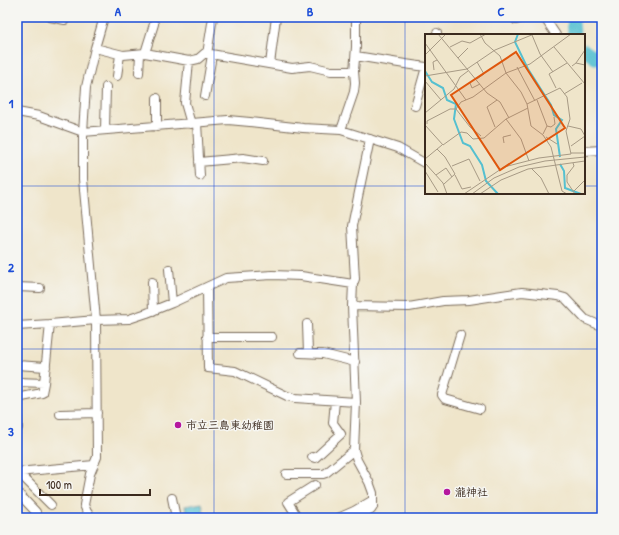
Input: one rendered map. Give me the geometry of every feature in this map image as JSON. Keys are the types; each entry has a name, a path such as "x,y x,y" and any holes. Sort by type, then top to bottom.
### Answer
{"street":[{"path":"50,17 65,20 66,17"},
{"path":"92,518 84,505 90,474 97,457 98,413 96,320 83,179 83,132 86,87 104,17"},
{"path":"205,96 213,17"},
{"path":"270,64 276,17"},
{"path":"341,130 354,92 356,17"},
{"path":"516,20 526,17"},
{"path":"539,17 546,20 555,34"},
{"path":"139,73 142,54 154,24"},
{"path":"95,48 120,55 142,54 189,60 198,59 205,53 292,68 310,66 332,71 354,71"},
{"path":"118,76 120,55"},
{"path":"356,56 425,67"},
{"path":"189,60 185,103 194,124 200,176"},
{"path":"415,106 425,71"},
{"path":"105,130 106,87"},
{"path":"157,98 157,126"},
{"path":"17,112 39,116 83,132 228,120 303,128 341,130 398,148 425,163"},
{"path":"356,518 371,510 373,507 373,493 357,460 354,450 356,402 352,306 353,284 356,279 352,226 370,139"},
{"path":"585,151 602,150"},
{"path":"199,162 243,158 263,160"},
{"path":"170,269 172,303"},
{"path":"17,326 129,319 172,303 226,278 301,276 353,284"},
{"path":"152,282 153,310"},
{"path":"17,287 40,288"},
{"path":"207,287 208,368 235,371 287,396 295,398 356,402"},
{"path":"352,306 409,307 442,301 469,300 522,292 565,298 585,319 602,326"},
{"path":"17,398 42,393 50,324"},
{"path":"307,324 304,353 322,354 355,362"},
{"path":"460,335 442,395 444,399 480,408"},
{"path":"207,337 272,337"},
{"path":"17,365 46,367"},
{"path":"17,382 44,383"},
{"path":"312,457 315,458 341,434 333,423 336,401"},
{"path":"17,410 18,428"},
{"path":"60,414 98,413"},
{"path":"286,474 326,473 354,450"},
{"path":"17,472 94,465"},
{"path":"17,472 51,505"},
{"path":"298,518 288,502 315,485"},
{"path":"17,492 36,512"},
{"path":"172,498 176,518"},
{"path":"338,518 373,500"}],"water":[{"path":"202,503 205,518 187,518 185,506"}],"waterway":[{"path":"573,17 574,34"},
{"path":"585,51 595,58 602,60"}],"place":[{"name":"市立三島東幼稚園","path":"178,425"},
{"name":"瀧神社","path":"447,492"}]}
